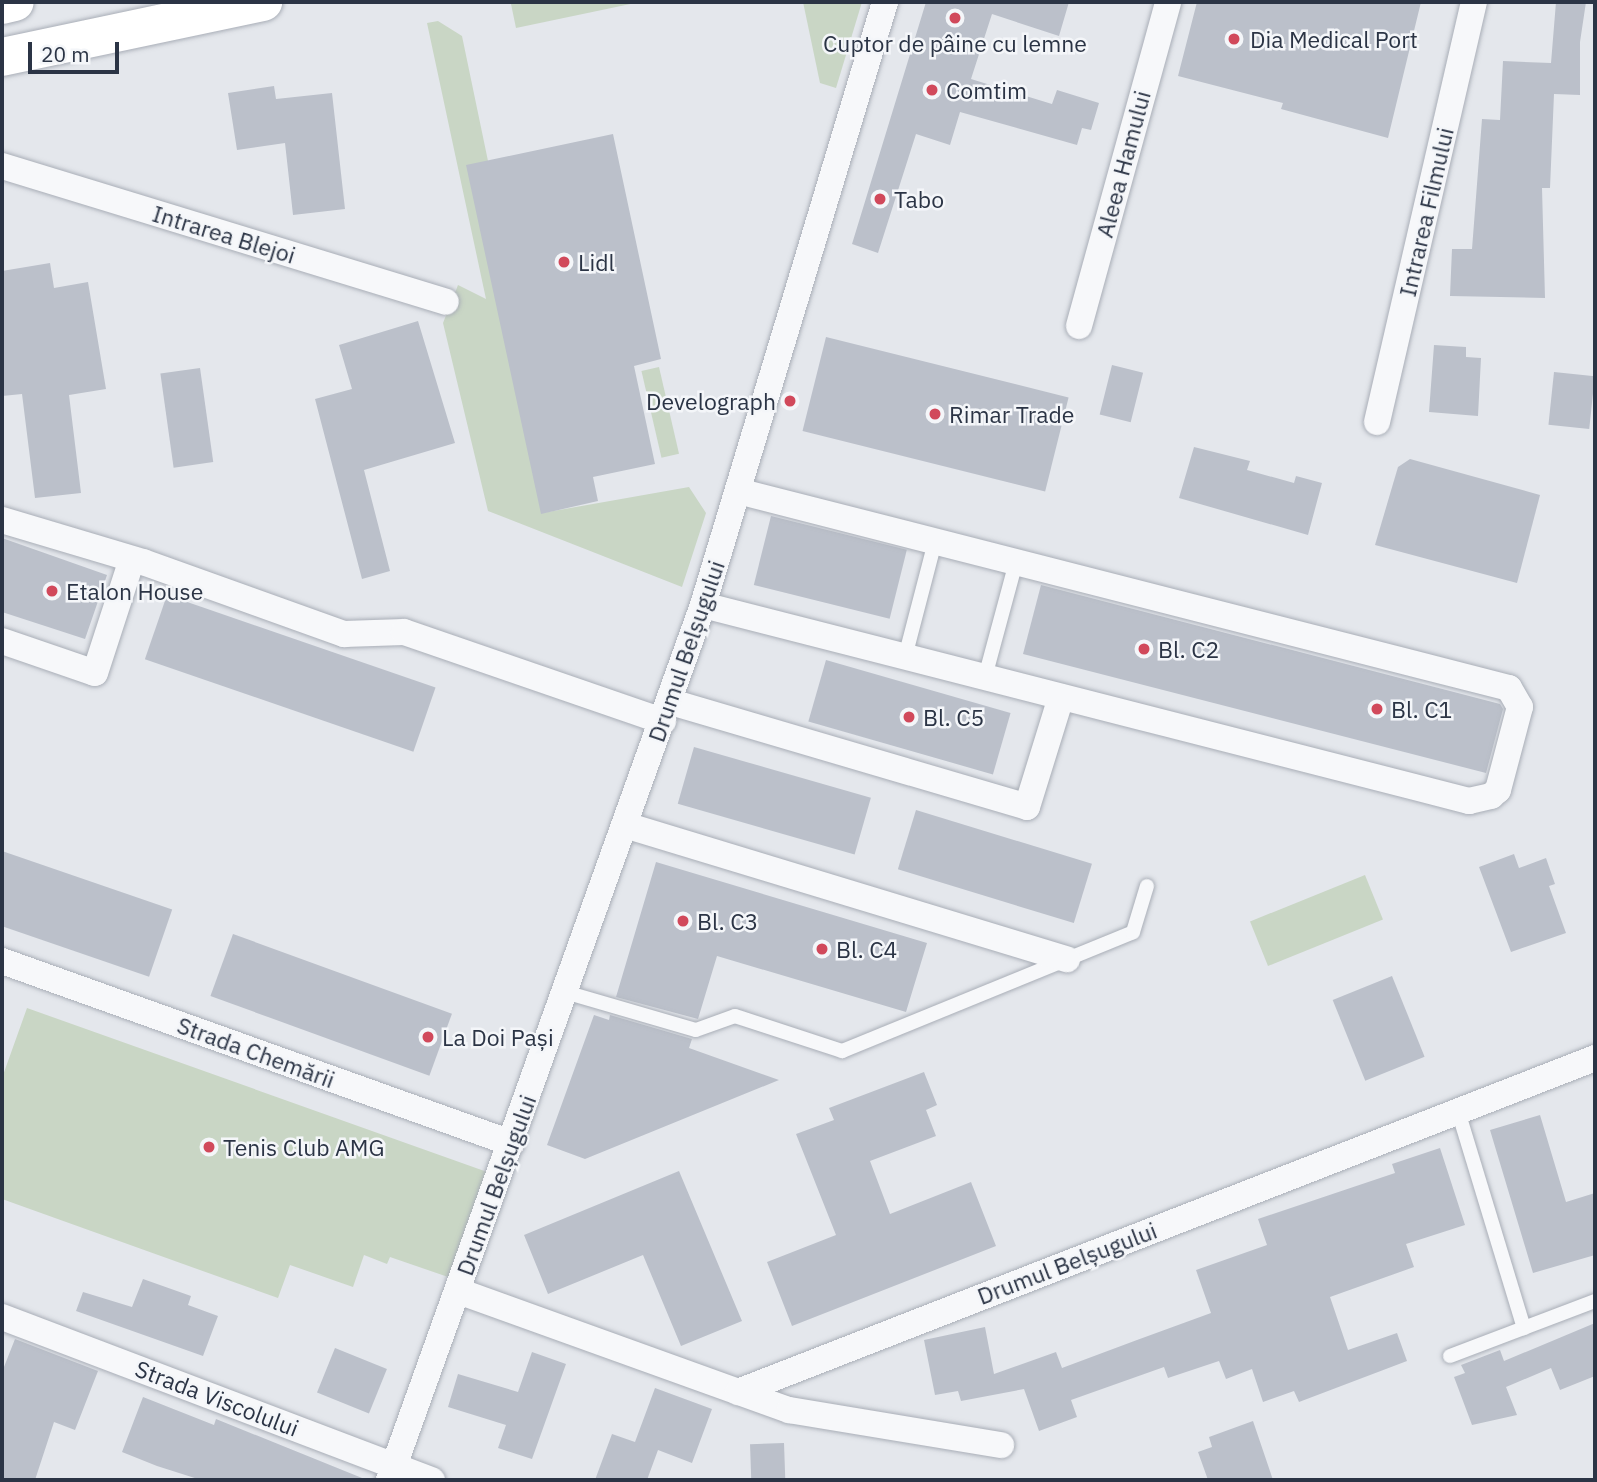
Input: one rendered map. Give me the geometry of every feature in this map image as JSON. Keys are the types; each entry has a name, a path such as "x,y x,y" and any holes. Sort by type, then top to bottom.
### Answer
{"main road":[{"path":"2,5 15,2"},
{"path":"2,57 263,2"}],"street":[{"name":"Drumul Belșugului","path":"391,1473 704,605 885,2"},
{"name":"Aleea Hamului","path":"1079,326 1168,2"},
{"name":"Intrarea Filmului","path":"1377,422 1474,2"},
{"name":"Intrarea Blejoi","path":"2,166 446,302"},
{"path":"704,605 1469,801 1492,796 1498,790 1520,708 1516,694 1509,688 738,491"},
{"path":"2,520 131,562 143,562 344,634 404,632 667,711 1027,807 1061,697"},
{"path":"2,641 95,673 131,562"},
{"path":"625,825 1068,959"},
{"name":"Strada Chemării","path":"2,961 511,1143"},
{"name":"Drumul Belșugului","path":"458,1292 738,1392 1595,1058"},
{"name":"Strada Viscolului","path":"2,1317 391,1473 432,1480"},
{"path":"738,1392 789,1410 1001,1446"}],"lane":[{"path":"905,657 934,542"},
{"path":"985,677 1016,562"},
{"path":"565,992 696,1031 735,1016 842,1051 1133,932 1147,886"},
{"path":"1458,1111 1524,1328"},
{"path":"1450,1356 1595,1301"}],"green space":[{"path":"640,2 516,28 511,4"},
{"path":"803,2 862,2 836,88 820,83"},
{"path":"438,21 462,36 488,161 542,513 689,487 706,513 682,587 488,511 443,323 458,285 486,299 427,23"},
{"path":"659,367 679,454 661,458 641,371"},
{"path":"1365,875 1383,920 1268,966 1250,921"},
{"name":"Tenis Club AMG","path":"27,1008 490,1173 451,1278 390,1257 387,1264 364,1255 353,1287 290,1265 278,1298 2,1199 2,1078"}],"building":[{"path":"926,2 1069,2 1059,36 992,14 971,79 1052,104 1057,90 1099,103 1091,130 1082,128 1077,145 960,112 950,145 916,134 878,253 852,244"},
{"path":"1197,2 1421,2 1388,138 1281,109 1283,103 1178,76"},
{"path":"1556,2 1586,2 1580,42 1580,95 1554,94 1550,188 1542,188 1545,298 1450,296 1452,249 1472,249 1482,119 1500,120 1503,61 1551,63"},
{"path":"274,86 276,99 332,93 345,209 293,215 285,143 237,150 228,93"},
{"name":"Lidl","path":"613,134 661,359 634,366 655,464 593,477 598,501 541,514 466,165"},
{"path":"50,263 54,288 88,282 106,389 69,395 81,493 35,498 22,394 2,396 2,271"},
{"path":"418,321 455,443 364,470 390,571 362,579 315,399 352,389 339,345"},
{"name":"Rimar Trade","path":"826,337 1069,397 1045,492 803,431"},
{"path":"1434,345 1466,347 1466,357 1481,358 1478,416 1429,412"},
{"path":"1112,365 1143,373 1131,422 1100,414"},
{"path":"200,368 213,462 174,468 160,374"},
{"path":"1554,372 1595,376 1589,429 1548,425"},
{"path":"1194,447 1250,461 1247,470 1294,483 1296,476 1322,483 1308,535 1179,498"},
{"path":"1410,459 1540,495 1517,583 1375,545 1398,467"},
{"path":"771,516 907,550 890,619 754,585"},
{"name":"Etalon House","path":"2,538 107,575 85,639 2,612"},
{"path":"1041,585 1500,704 1503,709 1486,773 1023,654"},
{"path":"167,595 436,687 413,752 145,659"},
{"name":"Bl. C5","path":"826,660 1011,713 993,774 808,722"},
{"path":"694,747 871,798 855,854 678,804"},
{"path":"916,810 1092,864 1074,923 898,869"},
{"path":"2,851 172,910 149,977 2,926"},
{"path":"1514,854 1519,868 1546,858 1555,884 1549,886 1566,933 1511,952 1479,867"},
{"path":"656,862 927,943 906,1012 717,956 698,1019 616,997"},
{"path":"233,934 452,1014 429,1076 210,996"},
{"path":"1392,976 1425,1057 1365,1081 1333,1000"},
{"path":"594,1015 609,1020 610,1015 692,1039 689,1048 779,1080 585,1159 547,1145"},
{"path":"924,1072 937,1105 926,1110 936,1136 870,1161 890,1214 971,1182 996,1246 792,1326 767,1262 836,1235 796,1134 834,1120 829,1108"},
{"path":"1540,1115 1566,1202 1595,1193 1595,1255 1533,1273 1490,1130"},
{"path":"1440,1148 1465,1225 1406,1244 1414,1267 1330,1297 1348,1350 1397,1333 1407,1361 1299,1402 1294,1391 1263,1402 1252,1369 1226,1379 1219,1361 1168,1378 1164,1367 1071,1400 1077,1417 1039,1431 1024,1389 961,1401 958,1391 935,1395 924,1340 985,1327 994,1374 1056,1352 1062,1368 1211,1313 1196,1270 1267,1245 1258,1219 1395,1173 1392,1164"},
{"path":"679,1171 742,1321 681,1346 643,1255 548,1294 524,1235"},
{"path":"143,1279 191,1296 188,1305 218,1316 203,1356 76,1311 83,1292 132,1307"},
{"path":"1595,1323 1595,1376 1560,1390 1551,1368 1506,1387 1517,1415 1472,1425 1454,1377 1465,1373 1461,1365 1500,1350 1504,1361"},
{"path":"15,1339 98,1371 75,1430 54,1422 35,1480 2,1480 2,1372"},
{"path":"335,1348 387,1369 369,1413 317,1393"},
{"path":"532,1352 566,1364 532,1459 498,1448 506,1425 448,1407 458,1374 518,1392"},
{"path":"655,1388 712,1409 692,1463 658,1450 647,1480 595,1480 612,1434 635,1442"},
{"path":"143,1397 214,1425 216,1419 367,1480 201,1480 157,1466 122,1452"},
{"path":"1253,1421 1273,1480 1208,1480 1198,1452 1212,1447 1209,1437"},
{"path":"784,1443 785,1480 751,1480 750,1444"}],"place":[{"name":"Cuptor de pâine cu lemne","path":"955,18"},
{"name":"Dia Medical Port","path":"1234,39"},
{"name":"Comtim","path":"932,90"},
{"name":"Tabo","path":"880,199"},
{"name":"Lidl","path":"564,262"},
{"name":"Develograph","path":"790,401"},
{"name":"Rimar Trade","path":"935,414"},
{"name":"Etalon House","path":"52,591"},
{"name":"Bl. C2","path":"1144,649"},
{"name":"Bl. C1","path":"1377,709"},
{"name":"Bl. C5","path":"909,717"},
{"name":"Bl. C3","path":"683,921"},
{"name":"Bl. C4","path":"822,949"},
{"name":"La Doi Pași","path":"428,1037"},
{"name":"Tenis Club AMG","path":"209,1147"}]}
